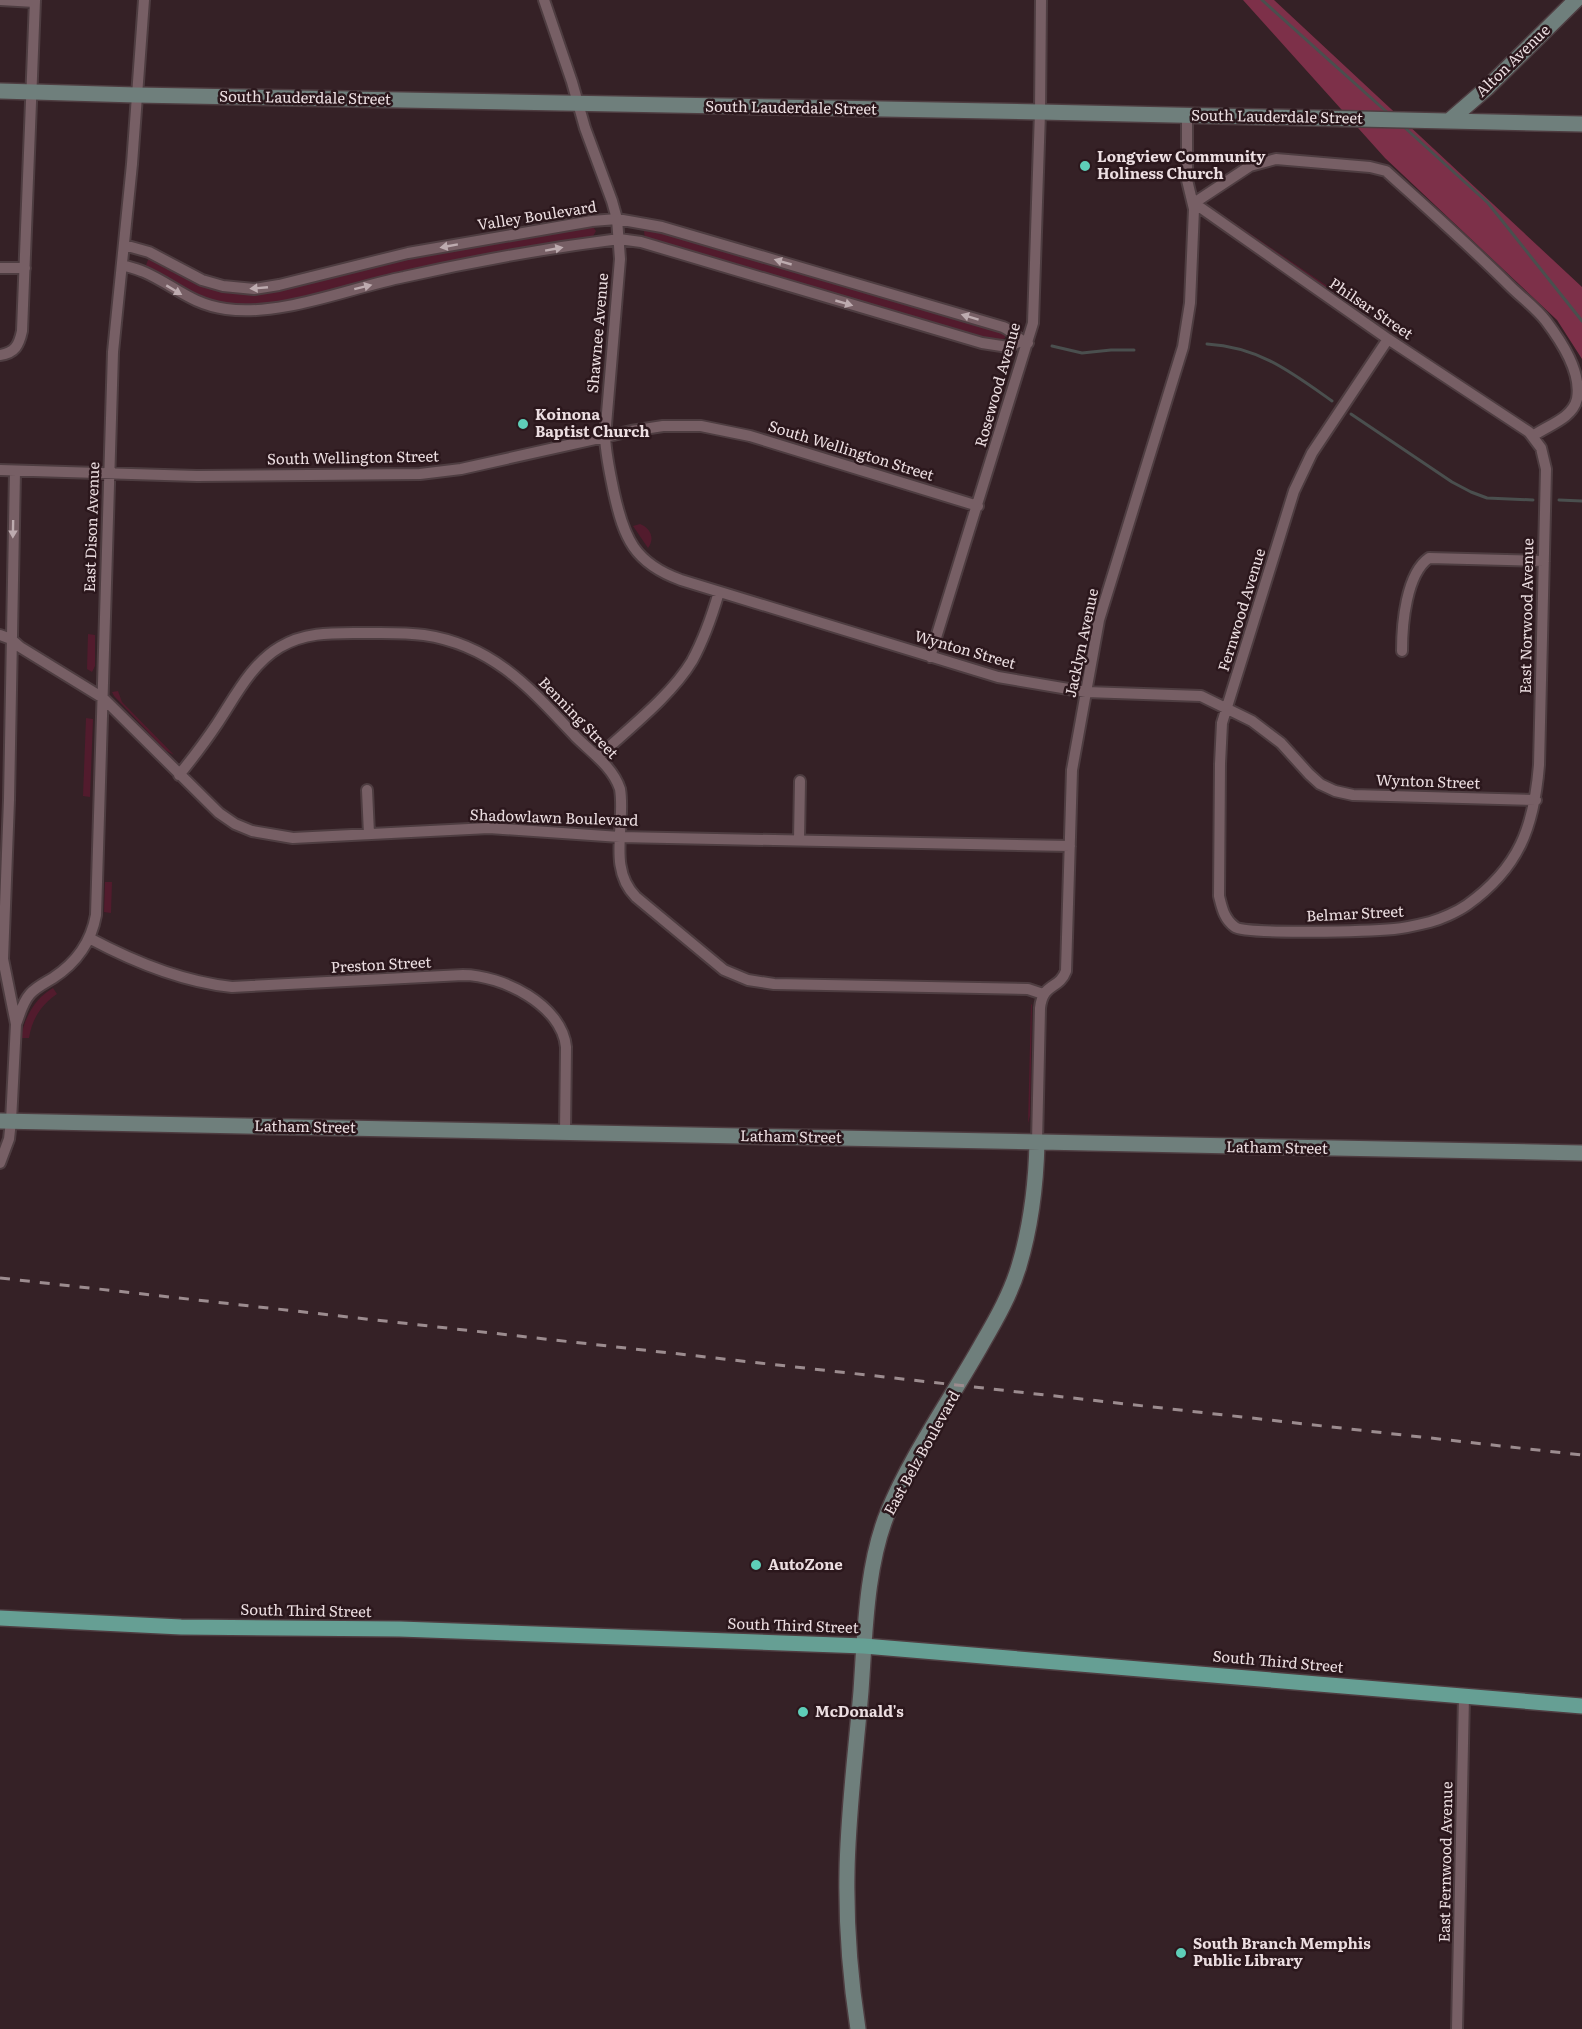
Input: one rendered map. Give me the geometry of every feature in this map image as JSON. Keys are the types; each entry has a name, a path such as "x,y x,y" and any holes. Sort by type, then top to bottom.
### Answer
{"main road":[{"name":"South Third Street","path":"0,1618 181,1627 400,1629 864,1646 1582,1706"}],"street":[{"path":"0,0 35,1 23,318 20,341 13,351 0,355"},
{"name":"East Dison Avenue","path":"16,1024 29,995 69,967 79,955 89,938 96,915 113,352 144,0"},
{"name":"Shawnee Avenue","path":"544,0 617,219 620,259 605,437 607,459 620,519 637,553 651,565 671,577 719,592"},
{"name":"Rosewood Avenue","path":"930,657 978,506 1035,300 1041,0"},
{"name":"Alton Avenue","path":"1450,120 1487,88 1576,0"},
{"name":"South Lauderdale Street","path":"0,91 1582,124"},
{"name":"Jacklyn Avenue","path":"1043,994 1060,981 1066,971 1072,770 1099,620 1183,347 1190,303 1194,203 1187,180 1187,115"},
{"path":"1194,203 1250,166 1276,159 1370,167 1386,171 1544,318 1566,350 1577,382 1578,392 1575,404 1561,420 1533,436"},
{"name":"Philsar Street","path":"1194,203 1388,339 1533,436"},
{"name":"Valley Boulevard","path":"124,245 149,252 202,280 223,286 254,289 408,253 592,220 617,219 662,227 1004,327 1013,331 1024,342"},
{"path":"122,265 143,272 182,295 209,306 259,310 289,305 403,277 619,239 641,242 990,345 1008,347 1024,342"},
{"path":"0,268 25,268"},
{"name":"Fernwood Avenue","path":"1224,916 1218,896 1222,723 1294,490 1312,453 1388,339"},
{"name":"South Wellington Street","path":"0,470 197,476 425,474 462,469 605,437 667,426 701,426 732,431 978,506"},
{"name":"East Norwood Avenue","path":"1533,436 1544,455 1546,469 1539,765 1536,800"},
{"path":"0,1163 9,1139 6,1121 16,1024 1,958 5,637 15,471"},
{"path":"1402,651 1404,610 1420,564 1430,558 1544,561"},
{"path":"598,757 659,700 683,673 711,620 719,592"},
{"name":"Wynton Street","path":"719,592 998,678 1086,692 1201,696 1252,720 1281,743 1320,784 1335,791 1353,795 1536,800"},
{"name":"Benning Street","path":"179,775 256,666 280,647 302,637 322,634 415,634 448,640 492,658 516,676 598,757 620,789 621,873 626,885 718,965 755,982 783,985 1028,989 1043,994"},
{"name":"Shadowlawn Boulevard","path":"5,637 103,698 219,813 235,824 252,831 293,838 489,828 620,837 1070,846"},
{"path":"799,840 800,781"},
{"path":"367,790 369,834"},
{"name":"Belmar Street","path":"1224,916 1236,929 1261,932 1394,929 1432,922 1466,905 1499,877 1521,845 1536,800"},
{"name":"Preston Street","path":"89,938 170,973 205,983 232,987 464,975 484,977 509,984 544,1009 564,1035 566,1047 565,1133"},
{"path":"1037,1143 1040,1008 1043,994"},
{"name":"Latham Street","path":"6,1121 1582,1153"},
{"name":"East Belz Boulevard","path":"858,2029 848,1939 847,1870 864,1646 877,1541 888,1511 996,1318 1019,1267 1032,1210 1037,1143"},
{"name":"East Fernwood Avenue","path":"1457,2029 1464,1696"}],"shaded area":[{"path":"1243,0 1274,0 1582,287 1582,359 1557,320 1385,158"},
{"path":"1217,211 1355,305 1352,305"},
{"path":"588,226 593,227 596,231 592,238 396,274 287,301 251,306 209,301 148,270 146,265 148,260 154,259 213,287 243,293 260,293 278,291 414,257"},
{"path":"650,228 1001,331 1005,334 1005,338 997,342 645,239 644,231"},
{"path":"640,524 651,534 648,548 633,526"},
{"path":"88,634 95,635 95,666 92,672 87,669"},
{"path":"118,691 122,702 174,755 165,750 114,696 112,692"},
{"path":"86,718 93,719 90,797 83,796"},
{"path":"105,882 112,882 111,913 104,912"},
{"path":"53,988 57,994 38,1013 29,1038 21,1038 31,1009"},
{"path":"1031,1005 1030,1116 1028,1123"}],"waterway":[{"path":"1262,0 1389,114"},
{"path":"1403,126 1488,203 1582,321"},
{"path":"1207,344 1226,346 1259,356 1288,371 1332,401"},
{"path":"1052,346 1082,353 1134,350"},
{"path":"1351,414 1452,482 1471,492 1487,498 1533,500"},
{"path":"1559,500 1582,501"}],"railway":[{"path":"0,1278 1582,1455"}],"place":[{"name":"Longview Community Holiness Church","path":"1085,166"},
{"name":"Koinona Baptist Church","path":"523,424"},
{"name":"AutoZone","path":"756,1565"},
{"name":"McDonald's","path":"803,1712"},
{"name":"South Branch Memphis Public Library","path":"1181,1953"}]}
